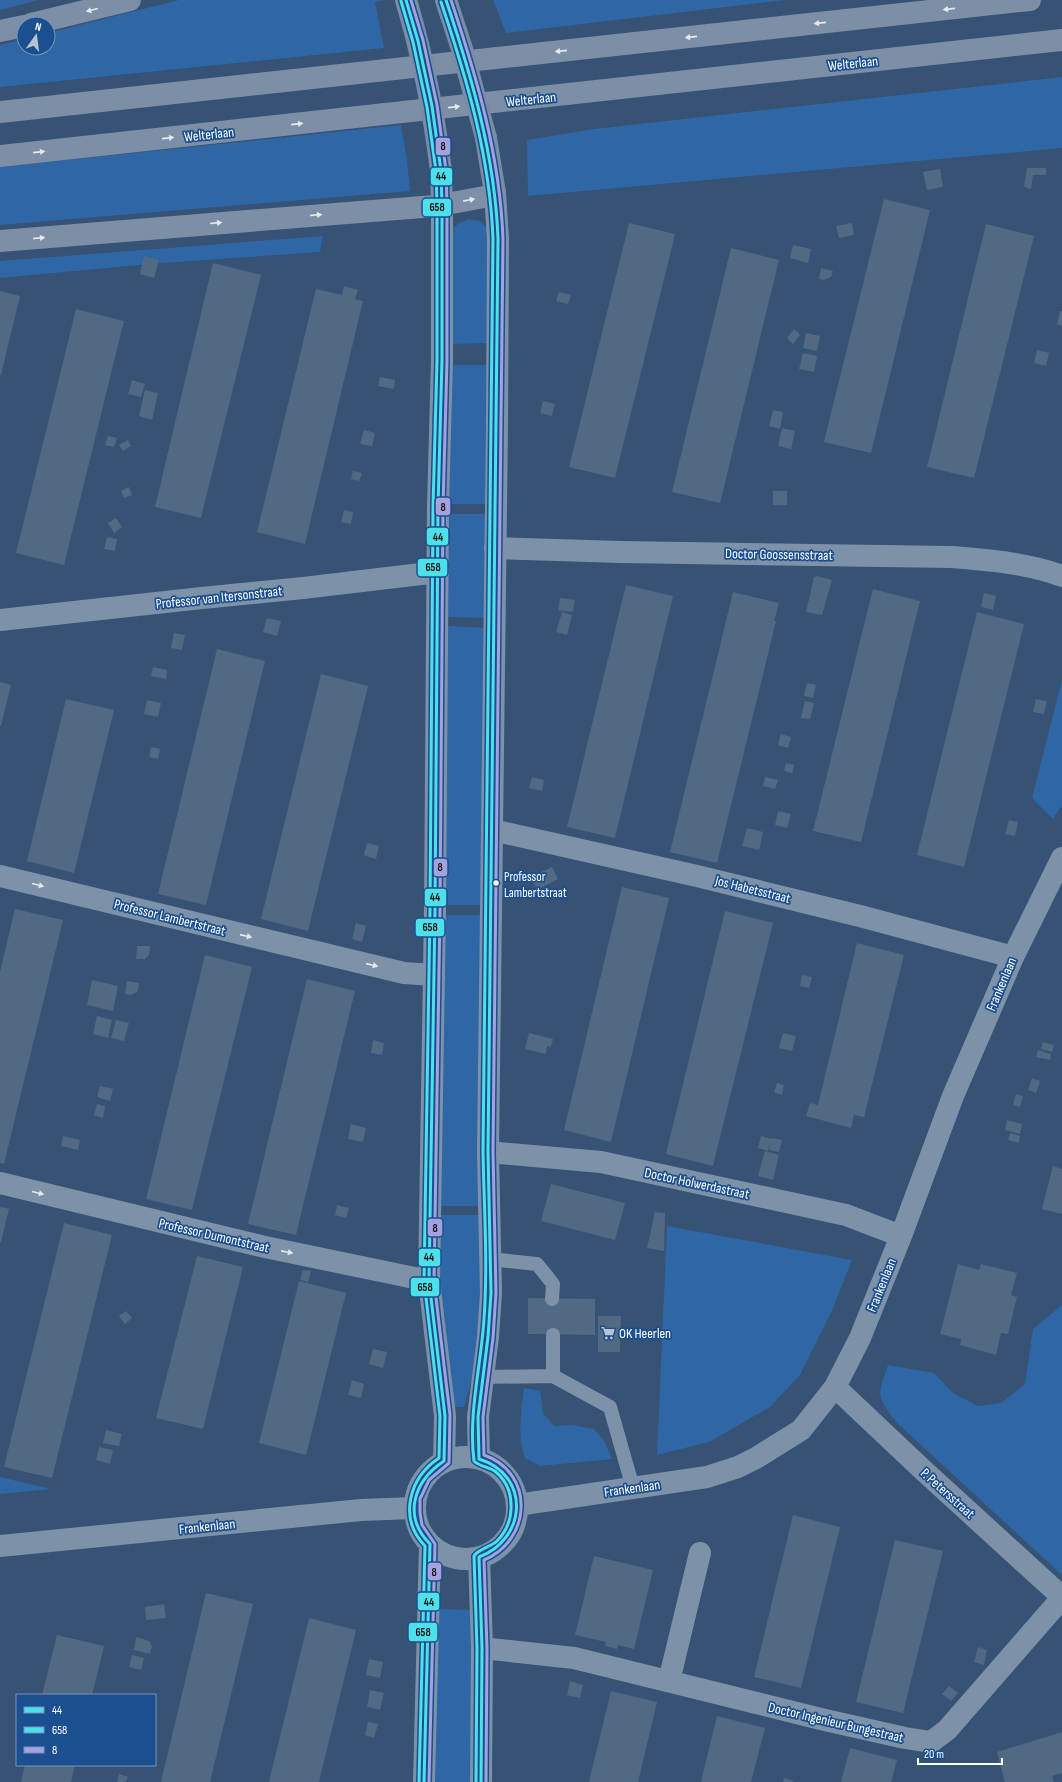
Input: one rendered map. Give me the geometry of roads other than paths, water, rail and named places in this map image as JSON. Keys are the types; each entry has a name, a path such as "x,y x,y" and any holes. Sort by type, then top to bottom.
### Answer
{"main road":[{"path":"56,18 130,0"},
{"path":"406,0 418,41 428,84 441,171 442,205"},
{"path":"0,241 442,205 490,196 495,193 492,166 477,100 446,0"},
{"path":"0,112 1030,0"},
{"path":"0,31 16,28"},
{"name":"Welterlaan","path":"0,156 1062,40"}],"street":[{"path":"480,1459 478,1417 488,1337 490,1259 488,1152 498,239 495,193"},
{"path":"442,205 442,360 429,1281 445,1416 444,1461"},
{"name":"Doctor Goossensstraat","path":"495,548 621,552 952,557 990,560 1050,571 1062,576"},
{"name":"Professor van Itersonstraat","path":"0,620 438,572"},
{"name":"Jos Habetsstraat","path":"492,830 698,876 860,916 1013,957"},
{"name":"Frankenlaan","path":"517,1505 707,1477 738,1467 756,1458 800,1430 835,1387 860,1338 901,1236 953,1096 1013,957 1062,858"},
{"name":"Professor Lambertstraat","path":"0,876 404,973 434,975"},
{"name":"Doctor Holwerdastraat","path":"488,1152 601,1162 846,1215 901,1236"},
{"name":"Professor Dumontstraat","path":"0,1184 265,1247 429,1281"},
{"name":"P. Petersstraat","path":"835,1387 1062,1598"},
{"path":"468,1457 480,1459 500,1469 509,1481 515,1492 517,1505 516,1519 507,1537 492,1552 479,1557 458,1558 448,1555 430,1544 419,1530 414,1508 416,1496 421,1482 434,1467 444,1461 468,1457"},
{"name":"Frankenlaan","path":"0,1546 361,1510 414,1508"},
{"path":"424,1782 430,1544"},
{"path":"669,1682 700,1553"},
{"path":"479,1557 482,1648 481,1782"},
{"name":"Doctor Ingenieur Bungestraat","path":"482,1648 574,1658 832,1722 931,1742 947,1730 1062,1598"}],"lane":[{"path":"490,1259 537,1264 552,1284 552,1299"},
{"path":"553,1335 553,1376"},
{"path":"483,1377 553,1376 610,1407 633,1488"}],"place":[{"name":"Professor Lambertstraat","path":"496,883"},
{"name":"OK Heerlen","path":"608,1333"}]}
